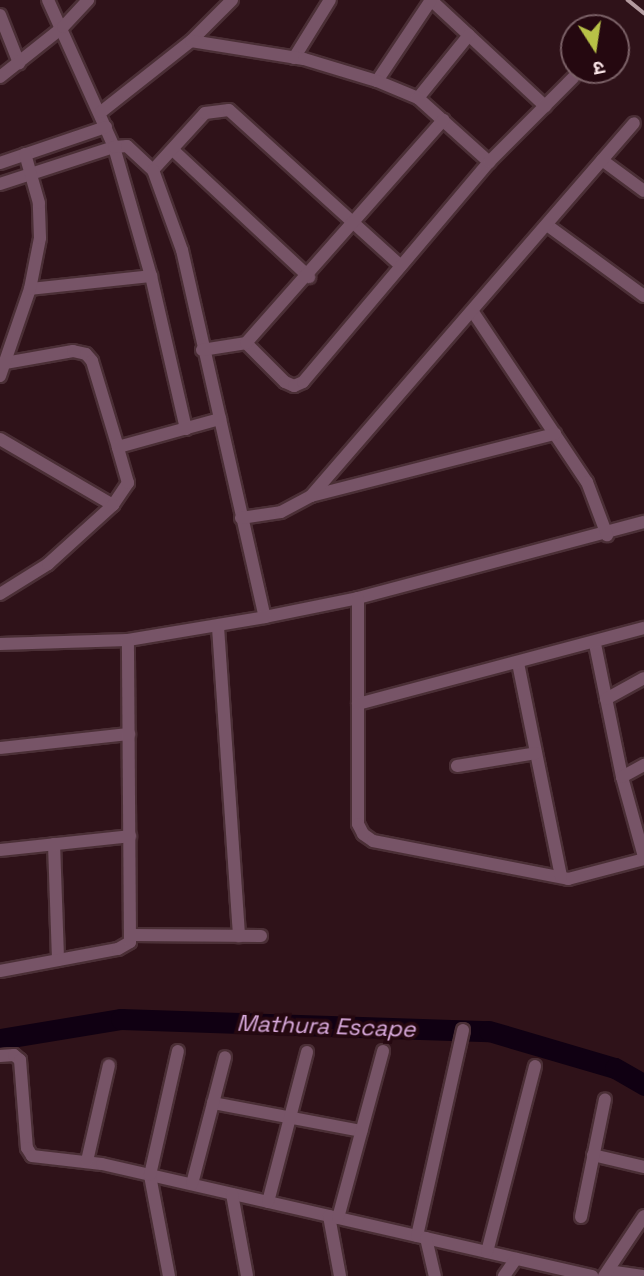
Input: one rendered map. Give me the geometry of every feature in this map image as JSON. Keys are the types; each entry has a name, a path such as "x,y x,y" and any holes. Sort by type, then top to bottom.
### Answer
{"street":[{"path":"48,0 63,27 114,147 151,276 186,429"},
{"path":"0,77 63,27 88,0"},
{"path":"101,112 191,41 232,0"},
{"path":"294,58 330,0"},
{"path":"377,81 431,0 545,106"},
{"path":"0,15 19,63"},
{"path":"418,98 469,34"},
{"path":"191,41 294,58 377,81 418,98 489,162"},
{"path":"246,343 285,382 294,386 303,382 489,162 567,84"},
{"path":"153,170 174,151 205,113 229,110 401,266"},
{"path":"202,350 246,343 309,277 443,120"},
{"path":"311,496 634,123"},
{"path":"0,163 106,127"},
{"path":"0,184 114,147 127,146 153,170 182,250 202,350 265,617"},
{"path":"174,151 309,277"},
{"path":"0,376 5,362 5,342 30,289 40,238 39,203 25,154"},
{"path":"603,160 644,191"},
{"path":"547,225 644,296"},
{"path":"30,289 151,276"},
{"path":"473,312 587,482 607,535"},
{"path":"0,594 48,564 113,505 128,483 92,360 86,354 74,351 5,362"},
{"path":"118,447 220,419"},
{"path":"241,519 281,512 311,496 555,434"},
{"path":"0,439 113,505"},
{"path":"0,644 128,640 219,627 358,598 607,535 644,522"},
{"path":"358,598 358,824 363,834 373,841 561,877 596,874 644,858 622,776 595,644"},
{"path":"219,627 239,936"},
{"path":"358,704 595,644 644,628"},
{"path":"0,971 126,947 131,935 128,640"},
{"path":"519,663 561,877"},
{"path":"606,699 644,678"},
{"path":"0,748 129,734"},
{"path":"457,766 536,752"},
{"path":"622,776 644,765"},
{"path":"0,850 130,836"},
{"path":"54,844 58,960"},
{"path":"131,935 261,936"},
{"path":"435,1276 422,1237 463,1030"},
{"path":"169,1276 150,1175 178,1051"},
{"path":"340,1276 333,1217 383,1051"},
{"path":"268,1202 307,1052"},
{"path":"0,1056 14,1055 20,1060 27,1148 32,1156 86,1161 592,1276"},
{"path":"192,1184 225,1057"},
{"path":"86,1161 109,1065"},
{"path":"487,1252 535,1066"},
{"path":"581,1217 605,1099"},
{"path":"213,1103 361,1131"},
{"path":"593,1155 644,1167"},
{"path":"232,1194 247,1276"},
{"path":"643,1276 606,1273 644,1216"},
{"path":"505,1276 516,1259"}],"waterway":[{"name":"Mathura Escape","path":"0,1039 121,1019 489,1031 615,1068 644,1085"}],"railway":[{"path":"628,0 644,13"}]}
